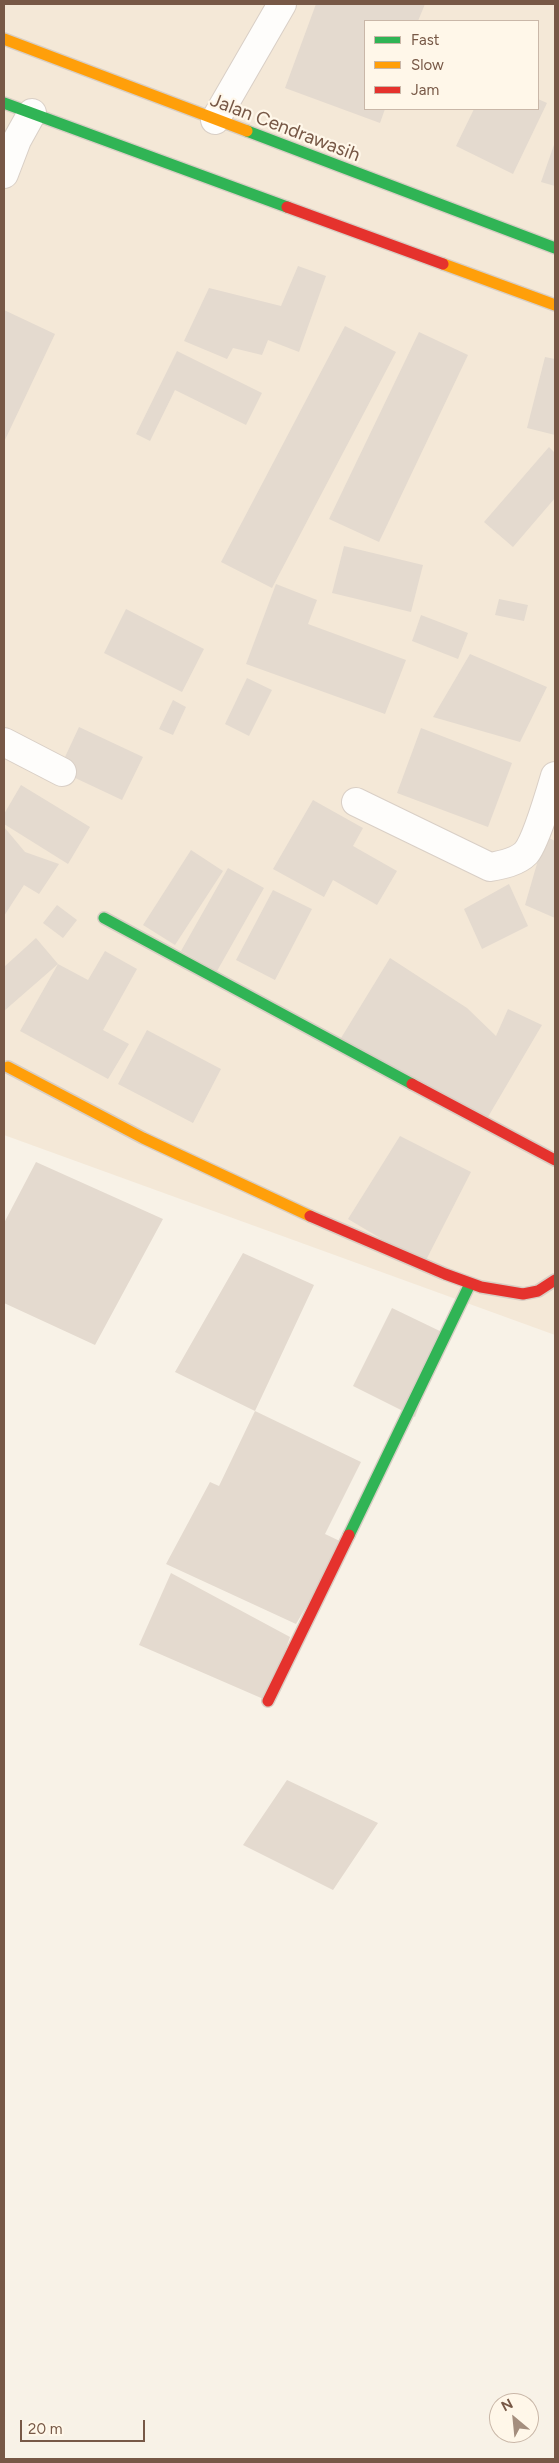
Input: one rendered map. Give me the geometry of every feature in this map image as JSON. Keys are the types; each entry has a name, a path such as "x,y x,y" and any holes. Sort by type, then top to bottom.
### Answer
{"street":[{"path":"215,120 282,4"},
{"name":"Jalan Cendrawasih","path":"4,39 555,248"},
{"path":"4,103 555,304"},
{"path":"4,174 17,140 32,113"},
{"path":"4,742 62,772"},
{"path":"356,802 490,867 508,864 526,853 542,816 555,776"},
{"path":"104,918 555,1160"},
{"path":"8,1067 264,1198 470,1284 519,1294 544,1288 555,1280"},
{"path":"268,1702 470,1284"}],"shaded area":[{"path":"4,4 555,4 555,1335 4,1135"}],"building":[{"path":"316,4 425,4 418,20 364,20 364,110 385,110 380,123 285,88"},
{"path":"539,99 547,103 513,174 456,146 474,110 539,110"},
{"path":"555,142 555,186 541,182"},
{"path":"298,266 326,276 299,352 268,340 262,355 233,348 227,359 184,341 209,288 281,306"},
{"path":"4,310 55,334 4,442"},
{"path":"345,326 396,352 272,588 221,562"},
{"path":"419,332 468,355 379,542 329,519"},
{"path":"177,351 262,393 246,425 175,390 150,441 136,434"},
{"path":"545,357 555,359 555,435 527,428"},
{"path":"549,447 555,453 555,498 513,547 484,522"},
{"path":"344,546 423,565 411,612 332,593"},
{"path":"276,584 317,600 308,624 406,660 385,714 246,664"},
{"path":"499,599 528,605 524,621 495,615"},
{"path":"126,609 204,649 182,692 104,653"},
{"path":"421,615 468,633 458,659 412,641"},
{"path":"470,654 547,687 520,742 433,717"},
{"path":"247,678 272,690 249,736 225,724"},
{"path":"173,700 186,707 173,735 159,729"},
{"path":"79,727 143,757 122,800 71,776 65,757"},
{"path":"421,728 512,763 488,827 397,793"},
{"path":"21,785 90,827 68,864 4,824 4,814"},
{"path":"313,800 363,828 353,846 397,871 377,905 333,880 324,897 273,869"},
{"path":"4,827 25,852 59,864 39,894 24,885 4,916"},
{"path":"545,836 555,841 555,918 525,905"},
{"path":"191,850 223,871 175,945 143,925"},
{"path":"228,868 264,888 217,971 181,951"},
{"path":"509,884 528,926 482,949 464,909"},
{"path":"273,890 312,909 275,980 236,960"},
{"path":"57,905 77,920 63,938 43,923"},
{"path":"36,938 58,964 4,1011 4,967"},
{"path":"105,951 137,969 103,1030 129,1044 108,1079 20,1031 58,964 88,980"},
{"path":"390,958 467,1008 496,1036 508,1009 542,1025 485,1122 338,1043"},
{"path":"147,1030 221,1069 193,1123 118,1084"},
{"path":"400,1136 471,1172 424,1264 348,1219"},
{"path":"36,1162 163,1219 95,1345 4,1303 4,1223"},
{"path":"243,1253 314,1285 255,1411 175,1372"},
{"path":"392,1308 446,1334 415,1417 353,1386"},
{"path":"255,1411 361,1462 325,1534 344,1543 296,1624 166,1564 210,1482 219,1486"},
{"path":"171,1573 290,1637 268,1701 139,1645"},
{"path":"287,1780 378,1823 333,1890 243,1845"}],"traffic: fast":[{"path":"4,103 287,207"},
{"path":"247,131 555,248"},
{"path":"104,918 412,1084"},
{"path":"349,1535 470,1284"}],"traffic: slow":[{"path":"4,39 247,131"},
{"path":"443,264 555,305"},
{"path":"8,1067 143,1138 310,1216"}],"traffic: jam":[{"path":"287,207 443,264"},
{"path":"412,1084 555,1160"},
{"path":"310,1216 445,1274 481,1287 523,1294 538,1291 555,1280"},
{"path":"268,1701 349,1535"}]}
